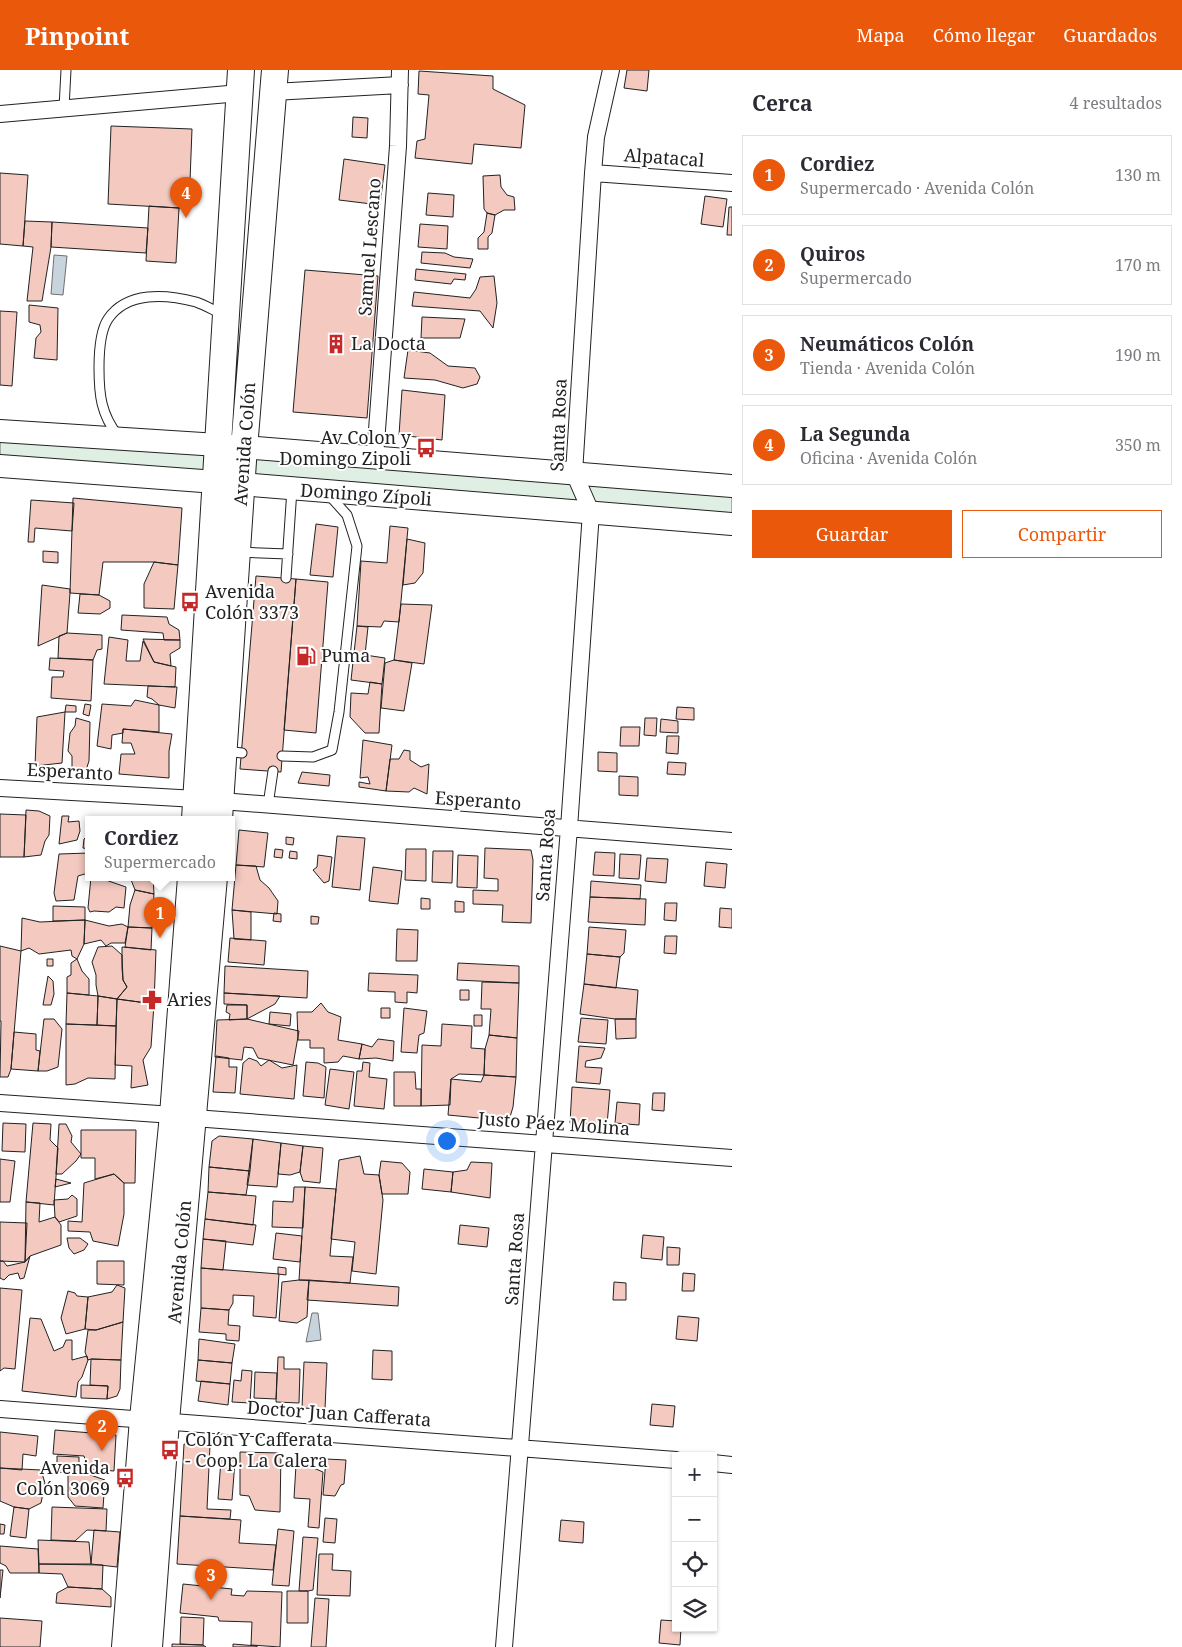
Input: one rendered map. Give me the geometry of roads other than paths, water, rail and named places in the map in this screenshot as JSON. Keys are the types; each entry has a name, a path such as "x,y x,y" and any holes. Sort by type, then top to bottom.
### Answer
{"main road":[{"name":"Avenida Colón","path":"208,810 216,482 241,81"},
{"name":"Avenida Colón","path":"208,810 233,752 233,674 241,484 274,81"},
{"path":"0,431 218,445 732,486"},
{"name":"Domingo Zípoli","path":"0,466 732,524"},
{"name":"Avenida Colón","path":"183,1117 191,881"},
{"name":"Avenida Colón","path":"125,1647 154,1420 183,1117 213,881"},
{"name":"Avenida Colón","path":"149,1647 154,1420"}],"street":[{"name":"Santa Rosa","path":"504,1647 569,828 591,512 574,474 593,173 596,137 611,70"},
{"path":"274,81 400,78"},
{"name":"Samuel Lescano","path":"375,457 398,146 400,78"},
{"path":"0,114 64,108 241,81"},
{"name":"Alpatacal","path":"593,173 732,183"},
{"name":"Esperanto","path":"0,788 208,810 268,805 732,841"},
{"name":"Justo Páez Molina","path":"0,1103 732,1158"},
{"name":"Doctor Juan Cafferata","path":"0,1409 672,1460"},
{"path":"717,1463 732,1465"}],"lane":[{"path":"64,108 66,70"},
{"path":"119,438 107,422 99,390 99,351 107,321 118,307 132,300 162,297 197,302 226,316"},
{"path":"286,578 292,489"},
{"path":"282,756 313,757 332,750 339,712 357,546 347,515 325,491"},
{"path":"237,552 288,554"},
{"path":"268,805 273,771"}],"place":[{"name":"La Segunda","path":"186,218"},
{"name":"La Docta","path":"336,344"},
{"name":"Av Colon y Domingo Zipoli","path":"426,448"},
{"name":"Avenida Colón 3373","path":"190,602"},
{"name":"Puma","path":"306,656"},
{"name":"Cordiez","path":"160,938"},
{"name":"Aries","path":"152,1000"},
{"name":"Colón Y Cafferata - Coop. La Calera","path":"170,1450"},
{"name":"Quiros","path":"102,1451"},
{"name":"Avenida Colón 3069","path":"125,1478"},
{"name":"Neumáticos Colón","path":"211,1600"}]}
